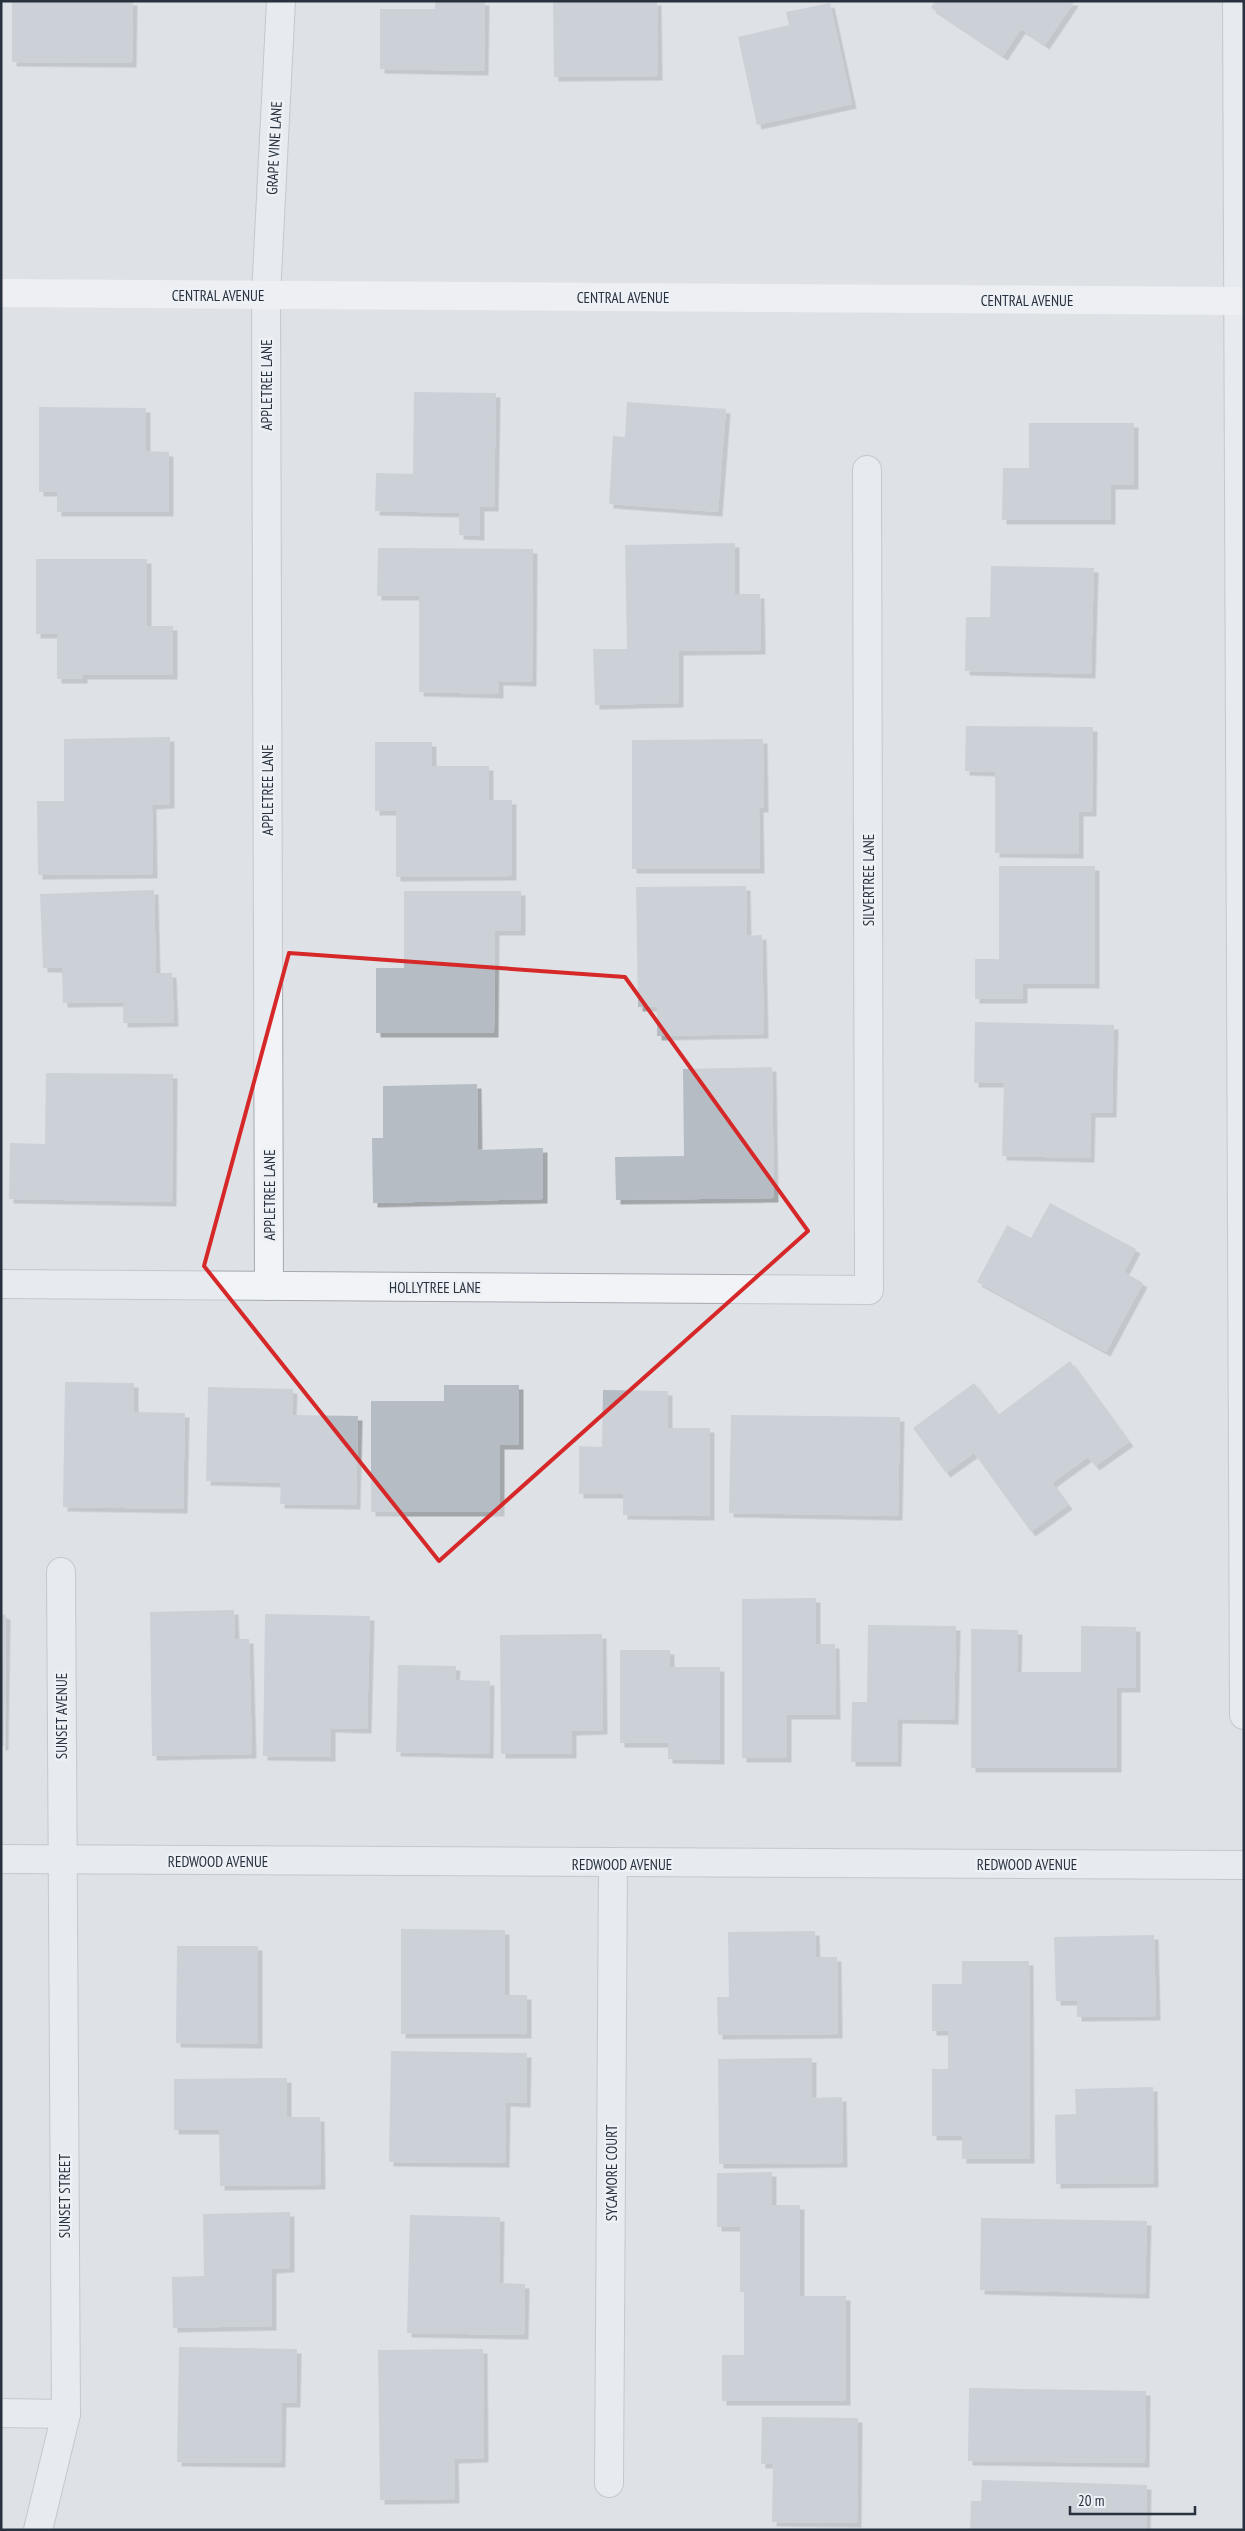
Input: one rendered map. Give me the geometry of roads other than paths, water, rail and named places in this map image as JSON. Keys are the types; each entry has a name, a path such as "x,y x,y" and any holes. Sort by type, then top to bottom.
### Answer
{"main road":[{"name":"CENTRAL AVENUE","path":"1,293 1241,301"}],"street":[{"name":"GRAPE VINE LANE","path":"266,295 281,1"},
{"path":"1237,1 1241,301 1244,1715"},
{"name":"APPLETREE LANE","path":"266,295 269,1286"},
{"name":"SILVERTREE LANE","path":"867,470 869,1290"},
{"name":"HOLLYTREE LANE","path":"1,1284 869,1290"},
{"name":"SUNSET AVENUE","path":"61,1572 62,1860"},
{"name":"REDWOOD AVENUE","path":"1,1859 613,1864 1244,1865"},
{"name":"SUNSET STREET","path":"38,2530 66,2414 62,1860"},
{"name":"SYCAMORE COURT","path":"608,2483 613,1864"},
{"path":"1,2414 66,2414"}]}
